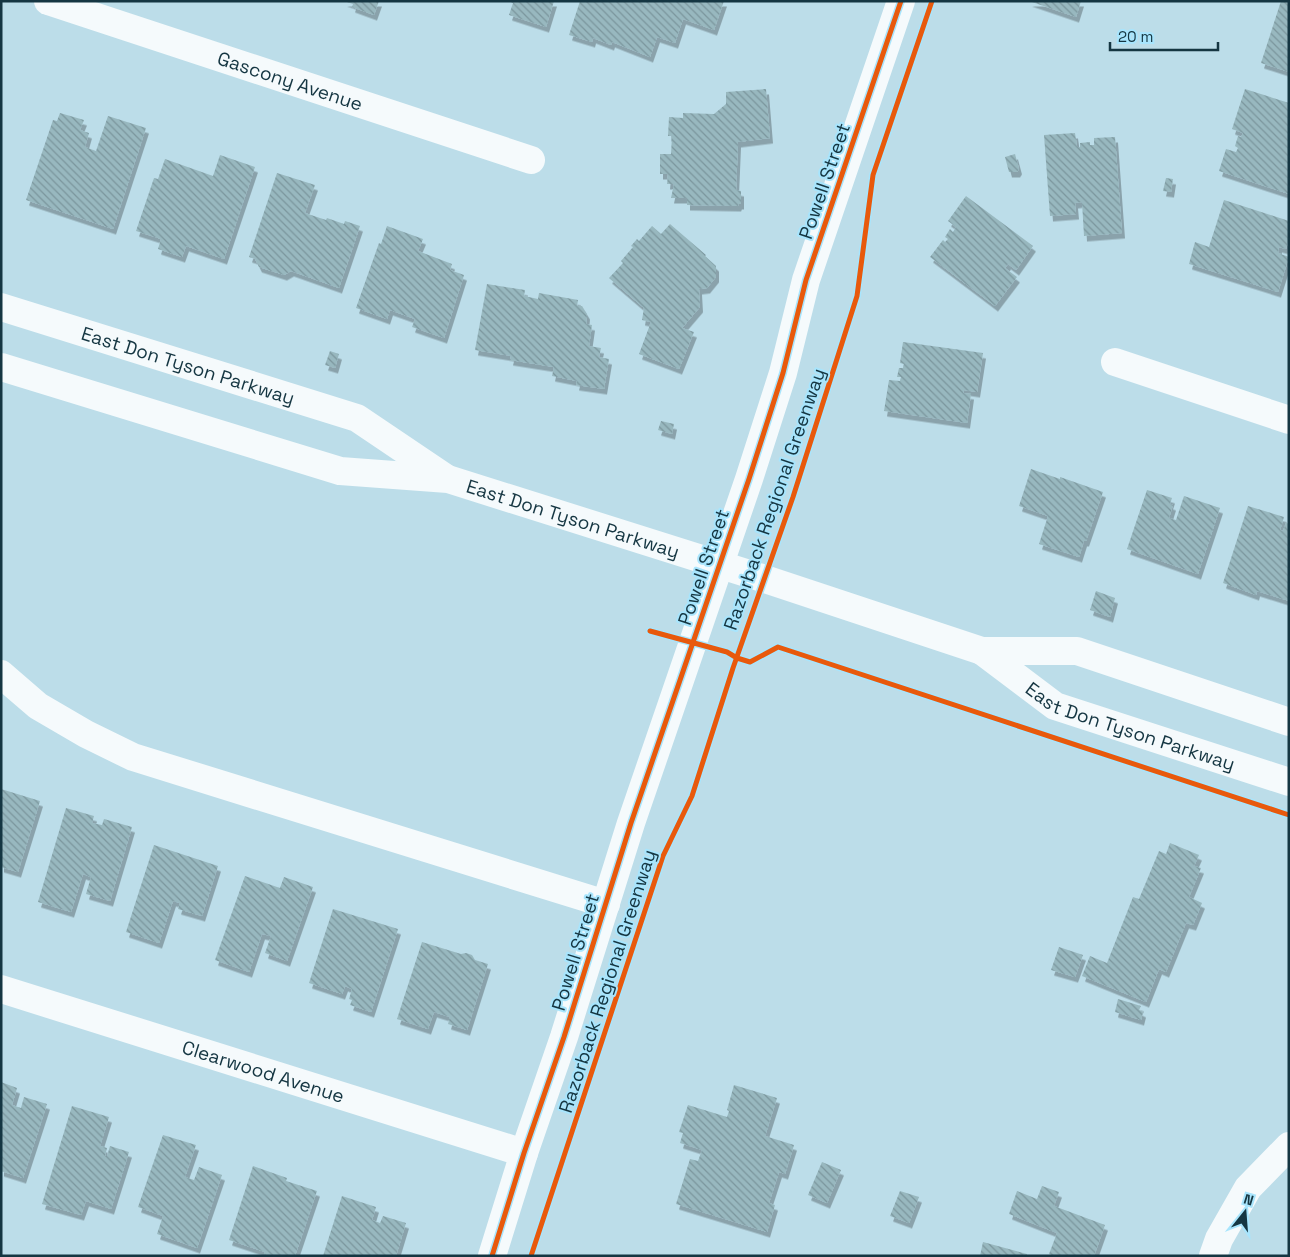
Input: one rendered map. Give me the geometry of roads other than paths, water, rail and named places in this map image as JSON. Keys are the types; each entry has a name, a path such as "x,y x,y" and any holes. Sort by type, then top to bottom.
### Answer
{"street":[{"name":"Gascony Avenue","path":"48,1 532,160"},
{"name":"Powell Street","path":"492,1256 524,1153 564,1037 631,823 783,373 806,280 901,1"},
{"name":"East Don Tyson Parkway","path":"1,307 357,418 448,479"},
{"path":"1115,362 1289,420"},
{"name":"East Don Tyson Parkway","path":"1,367 340,471 448,479 720,564 982,651 1077,651 1289,722"},
{"name":"East Don Tyson Parkway","path":"982,651 1055,706 1289,782"},
{"path":"1,674 38,706 86,734 133,757 606,904"},
{"name":"Clearwood Avenue","path":"1,989 524,1153"},
{"path":"1213,1256 1219,1238 1248,1188 1289,1146"}]}
